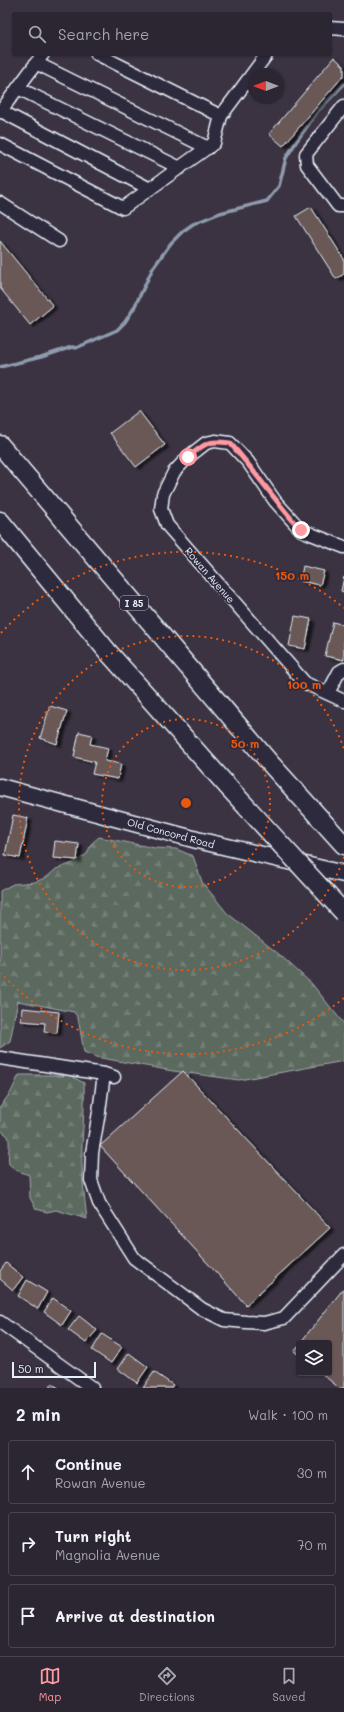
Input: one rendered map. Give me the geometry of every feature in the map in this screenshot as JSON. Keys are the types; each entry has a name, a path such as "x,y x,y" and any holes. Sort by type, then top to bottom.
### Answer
{"highway":[{"name":"I 85","path":"0,445 269,762 344,845"},
{"path":"0,521 108,652 230,789 344,913"}],"main road":[{"name":"Old Concord Road","path":"0,787 197,840 344,874"}],"street":[{"path":"101,56 221,116"},
{"path":"0,144 123,208 214,143 221,116 266,56"},
{"path":"150,189 0,112 40,59 208,148"},
{"path":"18,88 180,168"},
{"path":"344,106 306,154 307,165 338,206 344,206"},
{"path":"0,203 59,240"},
{"name":"Rowan Avenue","path":"344,547 301,530 275,501 248,462 230,443 227,442 215,441 206,443 188,457 174,472 163,494 161,509 167,525 305,683 344,701"},
{"path":"328,693 339,672 344,669"},
{"path":"0,1058 109,1076 99,1112 92,1153 91,1180 99,1203 134,1258 202,1309 224,1320 264,1323 284,1318 344,1255"},
{"path":"0,1322 92,1388"}],"green space":[{"path":"99,837 155,848 176,849 193,856 202,882 227,913 280,955 312,984 344,1024 344,1061 239,1080 173,1071 96,1057 84,1052 78,1018 74,1012 18,1001 10,1041 0,1048 0,891 13,884 35,882 47,877 56,869 73,863 87,854 91,844"},
{"path":"19,1075 69,1075 84,1083 82,1164 87,1219 56,1210 47,1212 36,1209 30,1198 29,1175 16,1170 9,1164 9,1139 8,1136 0,1130 0,1107 11,1092"}],"building":[{"path":"334,57 344,66 344,75 283,146 269,134"},
{"path":"311,207 344,259 344,274 336,279 296,216"},
{"path":"0,241 53,306 30,325 0,288"},
{"path":"139,411 165,445 136,467 110,433"},
{"path":"303,566 324,571 320,585 300,581"},
{"path":"344,577 344,592 341,591"},
{"path":"295,616 311,619 305,649 289,646"},
{"path":"333,622 344,625 344,660 325,656"},
{"path":"50,706 67,711 57,744 40,738"},
{"path":"79,732 92,735 90,744 108,748 105,761 121,764 118,779 92,774 95,762 74,757"},
{"path":"13,815 28,818 20,858 5,855"},
{"path":"55,841 79,844 77,860 53,858"},
{"path":"22,1008 59,1012 57,1033 44,1032 45,1023 21,1021"},
{"path":"183,1071 330,1228 246,1305 100,1146"},
{"path":"6,1263 23,1277 13,1290 0,1279 0,1271"},
{"path":"27,1280 47,1292 38,1309 18,1296"},
{"path":"344,1288 344,1388 339,1388 325,1376 332,1376 332,1340 302,1340"},
{"path":"53,1298 71,1311 62,1325 44,1312"},
{"path":"79,1316 97,1330 86,1343 68,1330"},
{"path":"102,1334 122,1347 111,1363 92,1350"},
{"path":"129,1353 148,1367 137,1383 118,1369"},
{"path":"154,1372 173,1385 171,1388 143,1388"},
{"path":"52,1384 59,1388 49,1388"}],"waterway":[{"path":"0,367 41,357 72,347 76,348 117,330 125,322 134,308 153,268 171,243 183,231 193,224 220,213 267,201 279,186 286,158 296,142 318,111 344,84"}],"route":[{"path":"188,457 206,443 215,441 230,443 248,462 275,501 301,530"}]}
